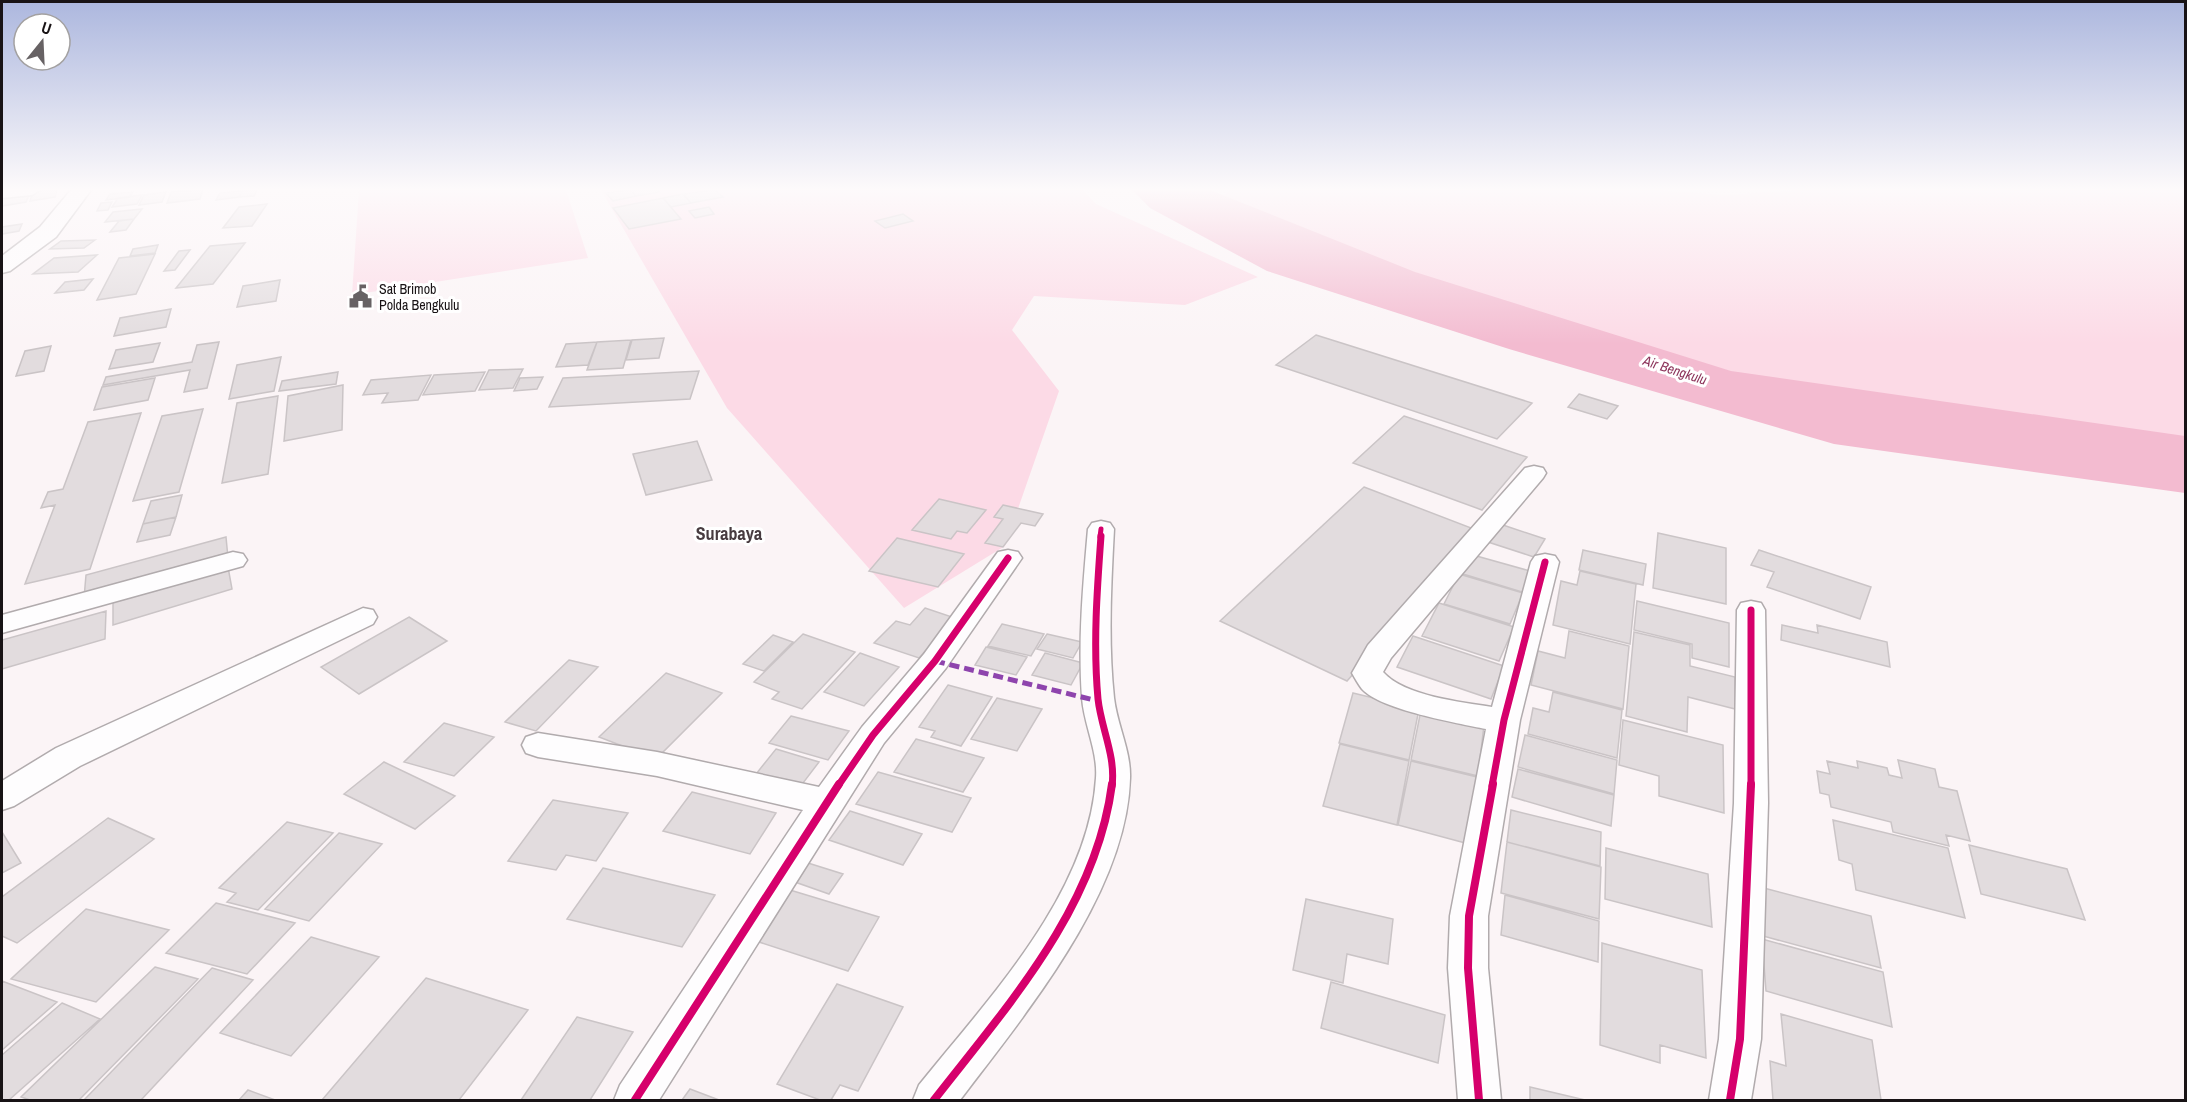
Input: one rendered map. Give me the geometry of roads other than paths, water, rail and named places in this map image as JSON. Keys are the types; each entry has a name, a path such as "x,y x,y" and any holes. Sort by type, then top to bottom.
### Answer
{"main road":[{"path":"2,266 35,241"}],"street":[{"path":"1504,720 1458,713 1399,695 1375,686 1367,673 1379,652 1534,472"},
{"path":"934,1101 1040,961 1085,882 1108,819 1113,780 1112,754 1098,701 1094,630 1101,530"},
{"path":"635,1101 827,802 873,735 935,661 1008,558"},
{"path":"2,624 233,560"},
{"path":"1479,1101 1468,968 1469,916 1504,720 1545,562"},
{"path":"1730,1101 1740,1039 1751,803 1751,610"},
{"path":"2,797 68,757 363,617"},
{"path":"538,745 657,764 827,802"}],"water":[{"name":"Air Bengkulu","path":"1212,241 1339,241 1415,272 1731,371 2185,436 2185,493 1834,444 1509,349 1267,271"}],"place":[{"name":"Sat Brimob Polda Bengkulu","path":"361,297"}],"district":[{"name":"Surabaya","path":"729,533"}]}
